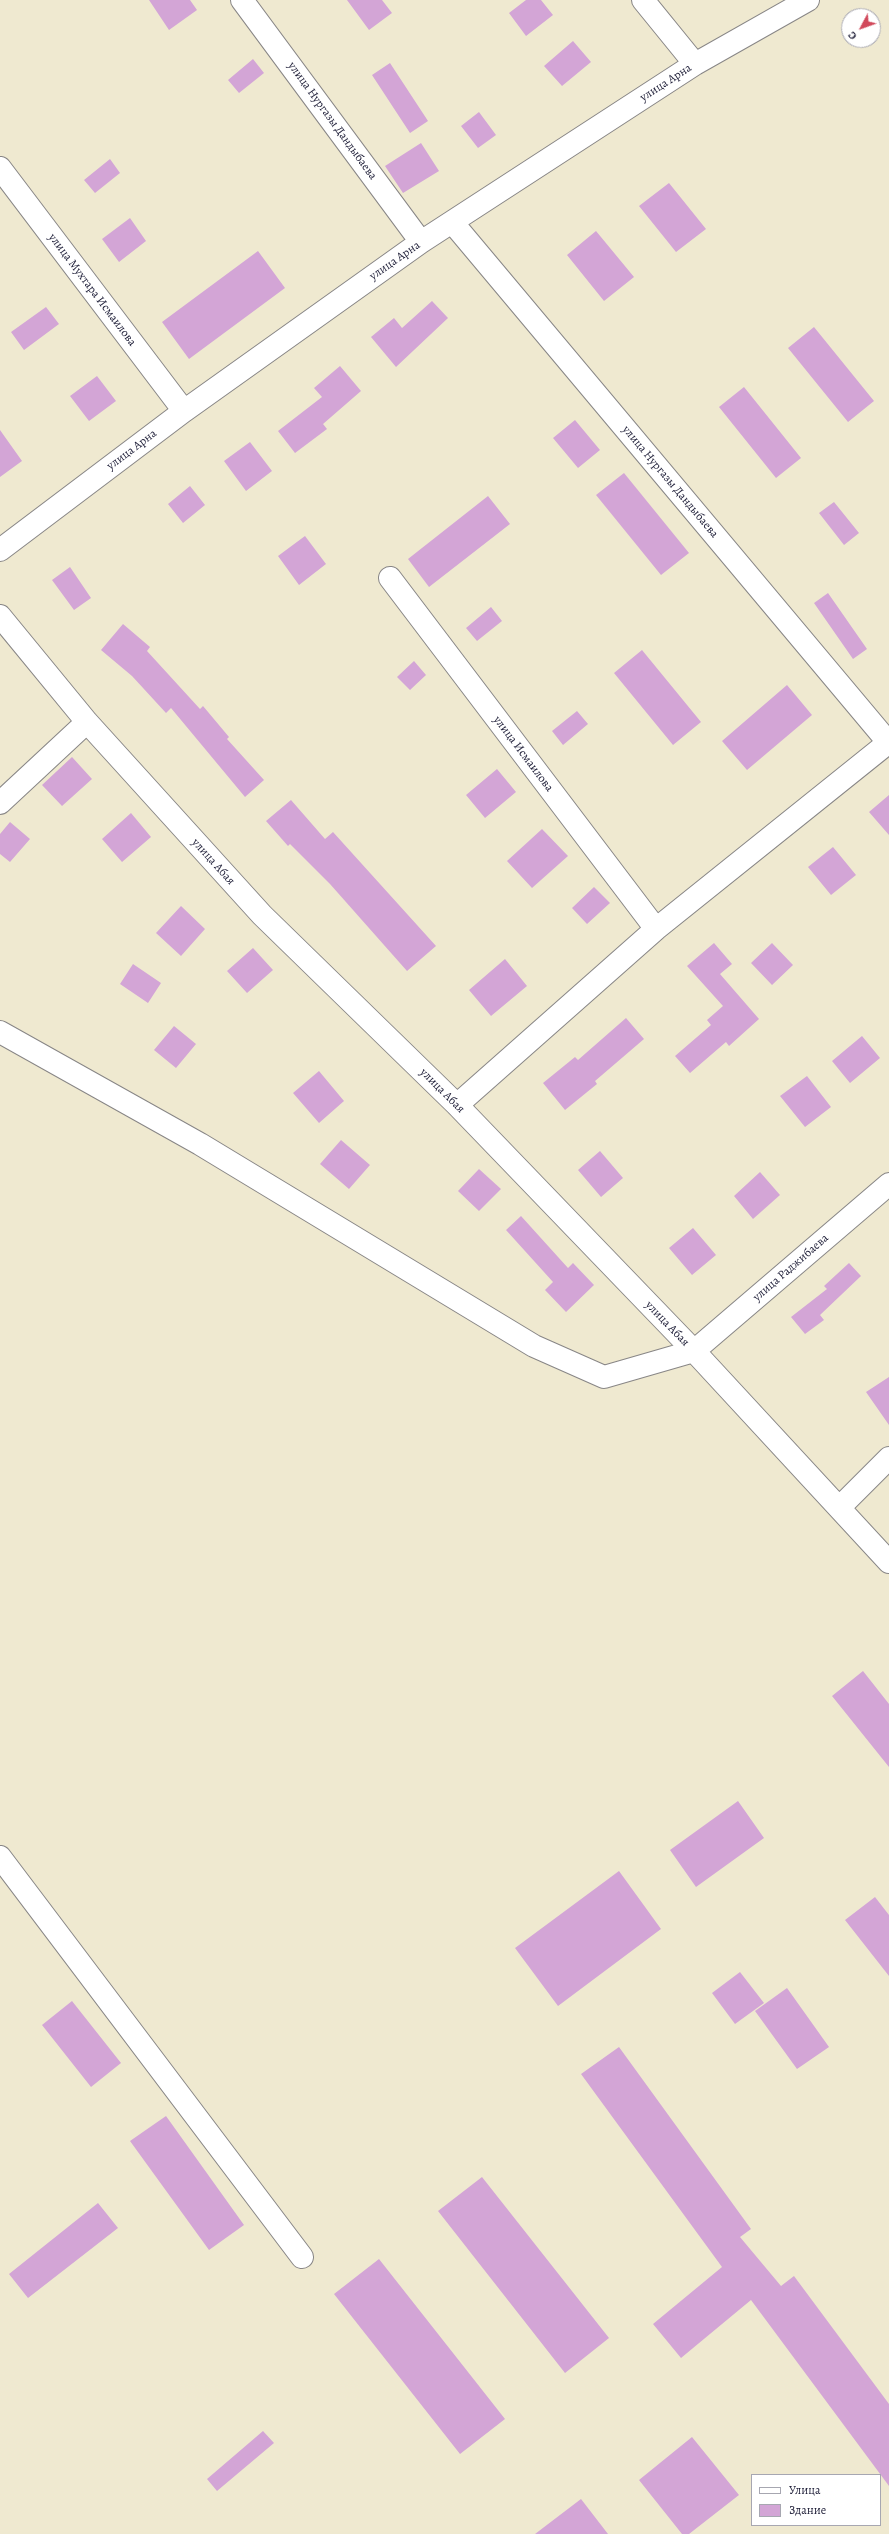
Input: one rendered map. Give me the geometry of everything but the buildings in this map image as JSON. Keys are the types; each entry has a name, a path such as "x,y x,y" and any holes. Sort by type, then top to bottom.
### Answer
{"street":[{"name":"улица Нургазы Дандыбаева","path":"242,0 421,242"},
{"path":"643,0 695,64"},
{"name":"улица Арна","path":"0,550 184,411 421,242 695,64 808,0"},
{"name":"улица Мухтара Исмаилова","path":"0,168 184,411"},
{"name":"улица Нургазы Дандыбаева","path":"452,222 888,742"},
{"name":"улица Исмаилова","path":"390,578 656,929"},
{"name":"улица Абая","path":"0,616 86,722 262,915 457,1105 694,1351 889,1562"},
{"path":"0,803 86,722"},
{"path":"457,1105 656,929 888,742"},
{"path":"0,1032 200,1144 534,1346 604,1377 694,1351"},
{"name":"улица Раджибаева","path":"694,1351 889,1184"},
{"path":"840,1508 889,1458"},
{"path":"0,1857 302,2257"}]}
